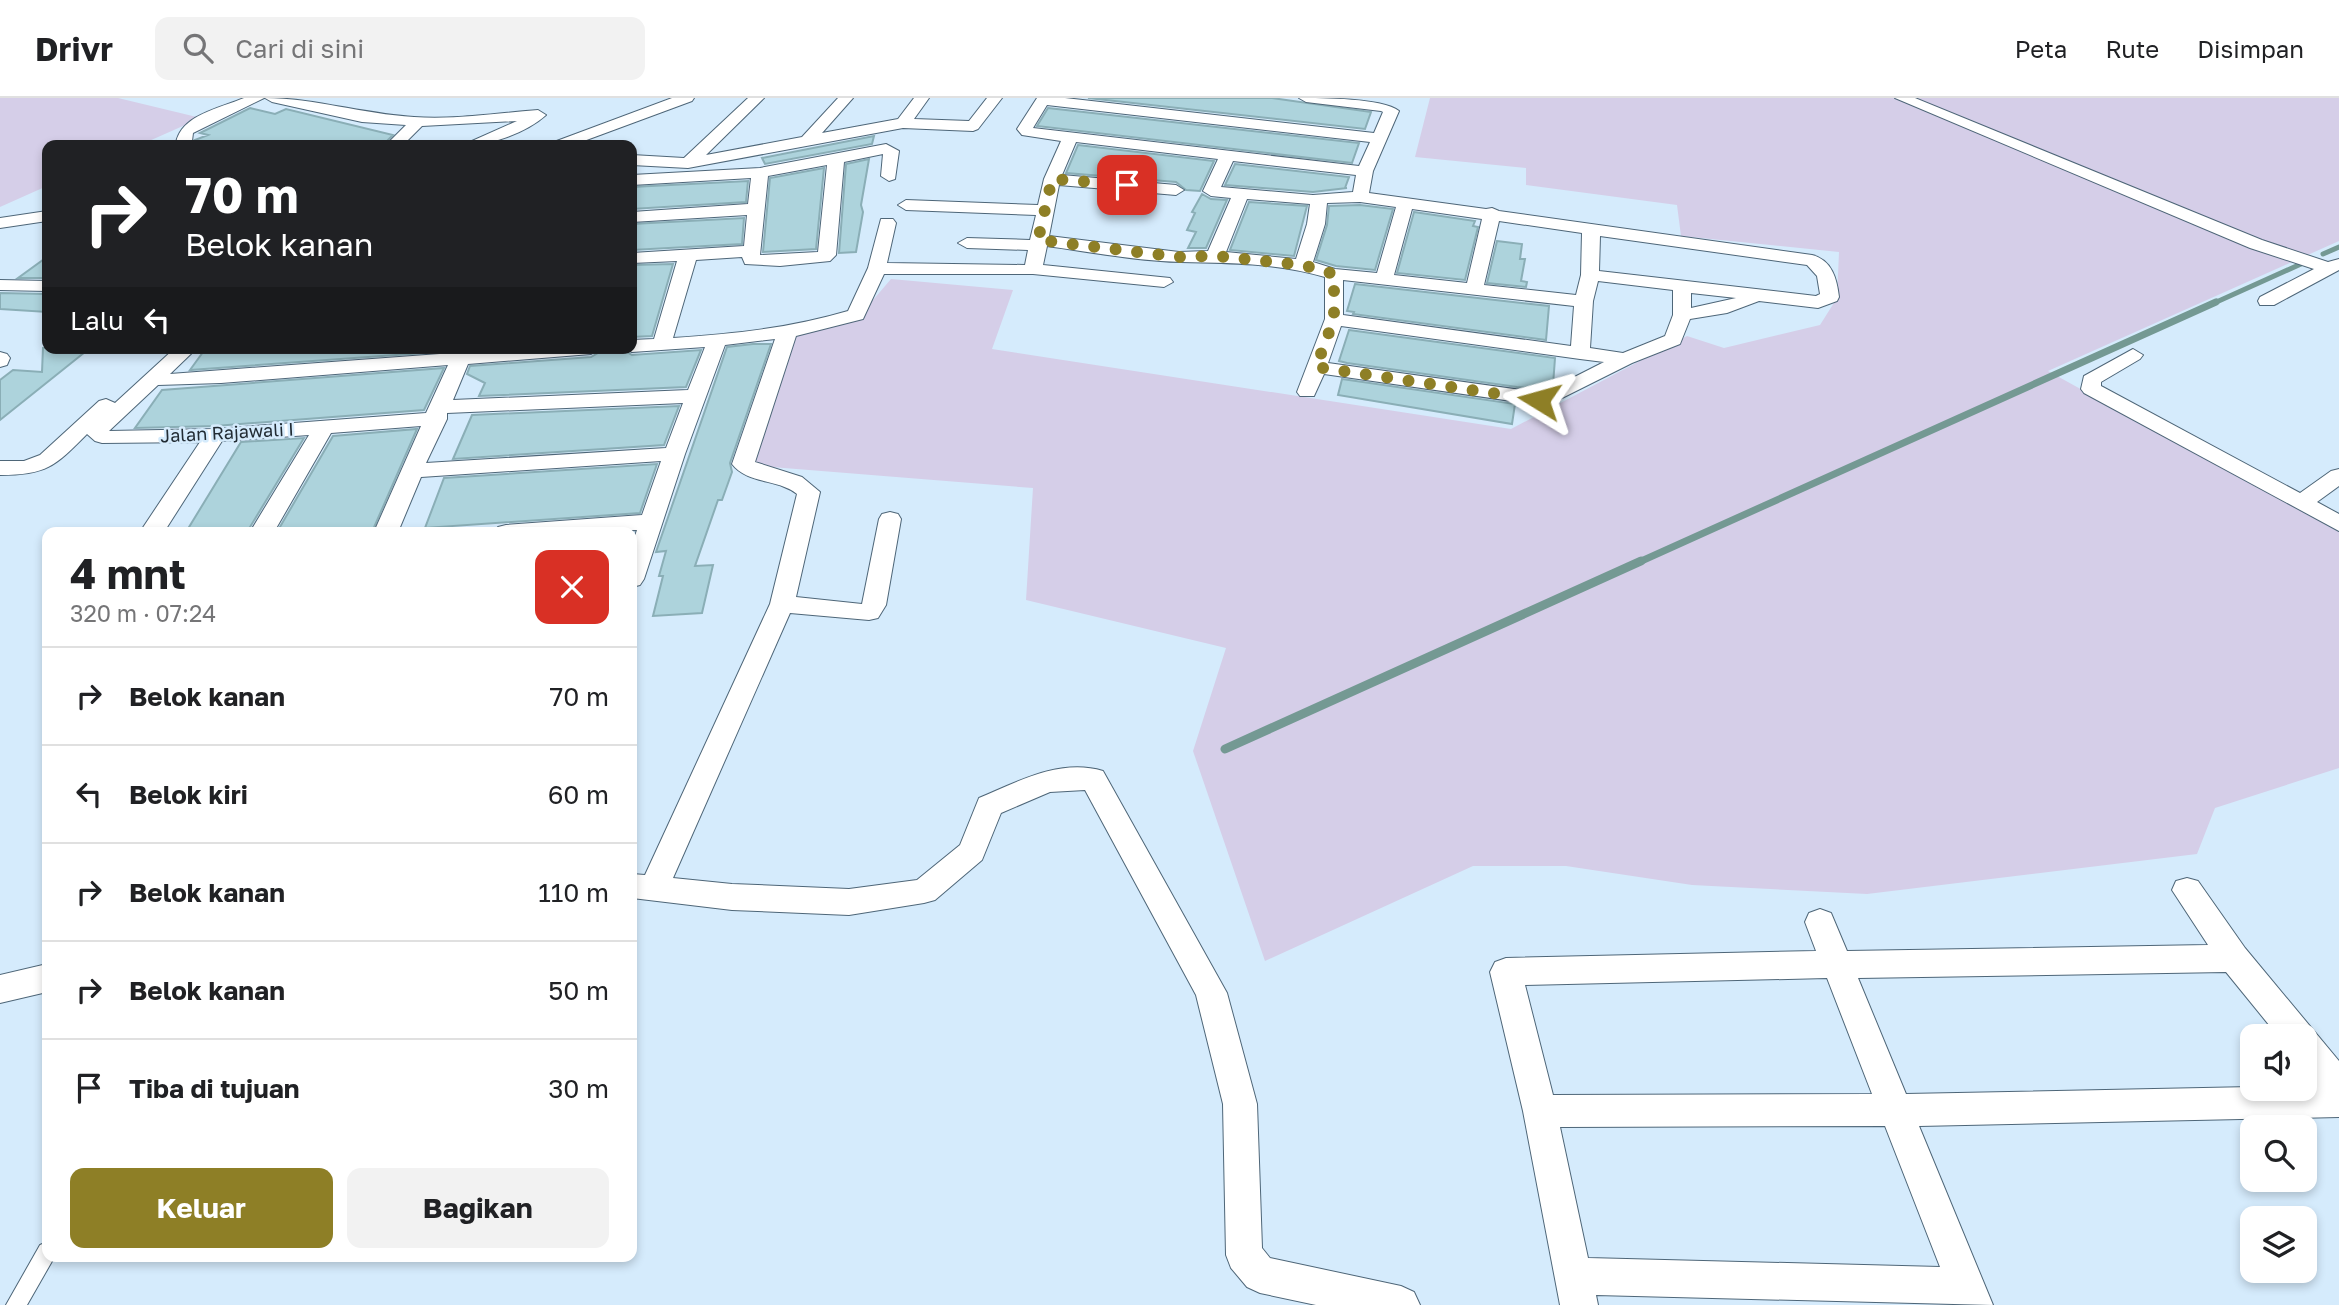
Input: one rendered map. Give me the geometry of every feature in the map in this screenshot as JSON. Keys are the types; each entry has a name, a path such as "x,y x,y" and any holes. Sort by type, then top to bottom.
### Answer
{"street":[{"path":"184,140 186,131 199,122 257,98"},
{"path":"272,98 362,117 418,122 538,115 520,128 485,140"},
{"path":"362,117 379,98"},
{"path":"573,140 687,98"},
{"path":"688,163 757,98"},
{"path":"807,141 846,98"},
{"path":"903,123 922,98"},
{"path":"637,160 688,163 903,123 973,126 995,98"},
{"path":"1306,98 1389,108 1391,113 1365,171 1360,197"},
{"path":"1902,98 2256,244 2334,270"},
{"path":"1929,98 2334,270"},
{"path":"1365,171 1025,131 1044,99 1379,138"},
{"path":"399,140 418,122"},
{"path":"1033,269 1052,179 1070,137"},
{"path":"637,180 760,173 890,150 888,176"},
{"path":"1228,154 1211,191 1319,200 1323,197 1360,197 1812,260 1819,264 1827,275 1830,297 1823,301 1590,275"},
{"path":"760,173 751,260 763,262 827,255 836,158"},
{"path":"1052,179 1176,190"},
{"path":"1215,256 1241,193"},
{"path":"1303,265 1316,224 1319,200"},
{"path":"1384,280 1405,203"},
{"path":"906,205 1044,210"},
{"path":"637,217 755,209"},
{"path":"1474,290 1492,214"},
{"path":"0,223 42,217"},
{"path":"637,346 788,330 856,315 877,268 887,223"},
{"path":"1580,353 1584,301 1590,275 1591,228"},
{"path":"967,243 1037,243 1179,257 1215,256 1303,265 1334,274 1584,301"},
{"path":"637,258 751,251"},
{"path":"662,344 688,255"},
{"path":"877,268 1033,269 1159,289 1179,257"},
{"path":"2267,301 2334,270"},
{"path":"1307,392 1334,319 1334,274"},
{"path":"0,285 42,286"},
{"path":"1316,367 1546,400 1625,359 1673,340 1682,314 1682,286"},
{"path":"1682,314 1720,309 1763,295"},
{"path":"1334,319 1625,359"},
{"path":"788,330 743,464 752,471 801,483 809,492 782,604 643,886 732,897 849,902 924,891 972,852 989,806 1047,781 1093,779 1211,993 1240,1104 1244,1255 1260,1274 1401,1305"},
{"path":"637,564 674,454 718,338"},
{"path":"0,468 27,468 48,460 160,354"},
{"path":"153,378 180,354"},
{"path":"153,378 160,380 220,377 444,354"},
{"path":"388,527 462,354"},
{"path":"2133,355 2091,380 2091,389 2339,524"},
{"name":"Jalan Rajawali I","path":"153,378 97,433 102,437 215,435 323,428 439,413 697,396"},
{"path":"265,527 323,428"},
{"path":"155,527 215,435"},
{"path":"413,471 674,454"},
{"path":"2301,503 2339,476"},
{"path":"782,604 864,614 869,612 874,605 890,519"},
{"path":"578,527 651,522"},
{"path":"2187,890 2234,958 2288,1024"},
{"path":"1820,922 1836,965 1970,1295 1577,1290 1540,1111 1506,972 1605,968 1836,965 2234,958"},
{"path":"0,989 42,979"},
{"path":"2317,1059 2339,1087"},
{"path":"1540,1111 1896,1110 2339,1101"}],"lane":[{"path":"16,1305 42,1261"}],"shaded area":[{"path":"0,98 118,98 201,118 151,140 42,140 42,188 0,207"},
{"path":"1430,98 2339,98 2339,241 2048,371 2339,532 2339,768 2215,808 2197,854 1867,894 1692,885 1566,866 1473,866 1265,961 1193,751 1226,648 1026,600 1033,488 748,465 796,326 856,320 891,279 1013,290 992,349 1511,429 1687,336 1724,348 1820,325 1837,298 1839,252 1681,236 1677,205 1526,185 1526,168 1415,157"}],"building":[{"path":"1088,98 1272,98 1371,112 1365,129"},
{"path":"250,108 275,114 286,109 393,135 388,140 195,140 208,135 200,133"},
{"path":"1048,108 1359,143 1352,163 1037,126"},
{"path":"874,136 872,144 765,164 762,158"},
{"path":"1078,145 1214,161 1200,191 1186,190 1176,182 1066,173"},
{"path":"869,159 856,252 839,253 846,164"},
{"path":"1235,164 1349,177 1347,188 1313,192 1225,185"},
{"path":"824,168 816,249 763,252 770,178"},
{"path":"748,181 746,202 637,209 637,187"},
{"path":"1202,194 1211,199 1227,200 1206,248 1188,248 1196,232 1187,230 1195,213 1192,212"},
{"path":"1249,202 1307,206 1294,256 1230,250"},
{"path":"1360,205 1393,209 1375,270 1336,266 1316,260 1327,225 1329,206"},
{"path":"1414,212 1475,221 1473,226 1478,227 1465,280 1397,273"},
{"path":"744,218 742,244 637,250 637,224"},
{"path":"1497,241 1522,244 1520,259 1525,259 1521,281 1527,282 1526,287 1487,283"},
{"path":"42,261 42,278 18,278"},
{"path":"673,264 652,336 637,337 637,265"},
{"path":"1355,284 1549,306 1546,340 1353,314 1354,312 1347,311"},
{"path":"0,293 42,294 42,312 0,309"},
{"path":"1349,330 1555,358 1553,385 1545,389 1517,387 1339,361"},
{"path":"771,344 730,463 732,472 722,500 718,500 695,566 713,565 702,613 653,616 666,551 656,552 727,347"},
{"path":"701,350 686,387 479,396 485,383 467,374 470,366 591,357 596,354 632,355"},
{"path":"43,354 82,354 0,420 0,380 13,370 42,372"},
{"path":"202,354 410,354 190,370"},
{"path":"444,368 424,410 215,426 135,428 162,390"},
{"path":"1342,379 1515,404 1512,424 1338,395"},
{"path":"679,406 664,445 453,459 472,415"},
{"path":"417,429 374,527 280,527 333,436"},
{"path":"304,438 250,527 189,527 241,442"},
{"path":"657,464 640,513 425,527 444,478"}],"waterway":[{"path":"2323,254 2339,247"},
{"path":"2212,304 2301,264"},
{"path":"1637,563 2216,302"},
{"path":"1225,749 1641,561"}],"route":[{"path":"1127,185 1052,179 1038,240 1179,257 1215,256 1303,265 1334,274 1334,319 1316,367 1539,400"}]}
